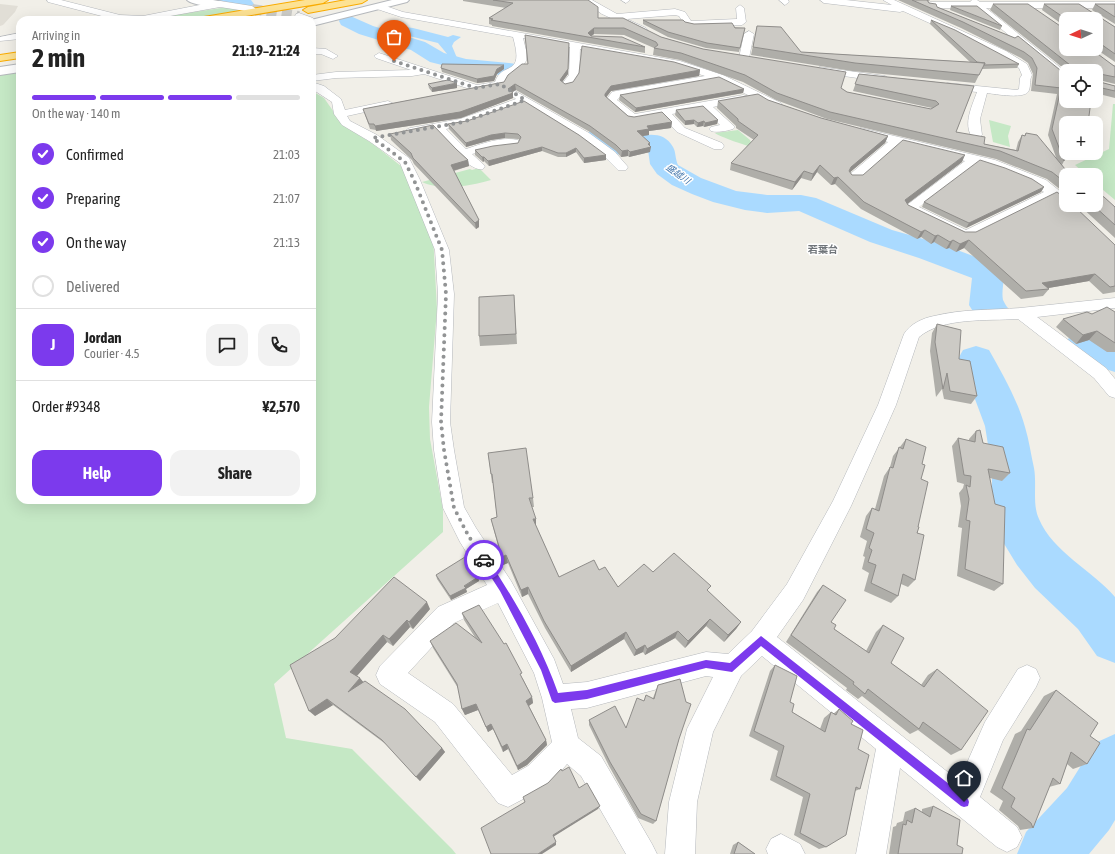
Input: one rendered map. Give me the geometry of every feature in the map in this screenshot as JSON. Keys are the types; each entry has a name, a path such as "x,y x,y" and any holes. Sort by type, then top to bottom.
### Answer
{"highway":[{"path":"228,16 322,0"},
{"path":"273,16 362,0"},
{"path":"1,45 16,47"},
{"path":"0,58 16,56"}],"street":[{"path":"51,0 112,16"},
{"path":"192,0 249,8 266,0"},
{"path":"316,21 380,7 404,0"},
{"path":"586,0 605,12 618,17 650,34"},
{"path":"824,0 911,10"},
{"path":"887,0 911,10 1016,61 1023,66 1031,76 1025,78 1024,91 1018,93 938,85"},
{"path":"1070,0 1087,12"},
{"path":"926,3 1115,5"},
{"path":"926,3 951,14"},
{"path":"975,3 1059,72"},
{"path":"1024,3 1041,14"},
{"path":"154,16 220,4"},
{"path":"380,7 401,14 665,61 698,69 719,77 785,108"},
{"path":"618,17 675,12 682,14 688,23 693,24 742,22 740,8"},
{"path":"10,30 16,34"},
{"path":"731,56 748,59 749,34"},
{"path":"500,84 502,77 516,70 521,64 522,52 517,35"},
{"path":"1000,35 1027,45"},
{"path":"1,45 16,38"},
{"path":"559,43 596,39"},
{"path":"566,85 574,76 575,45"},
{"path":"647,49 658,54 665,61"},
{"path":"316,51 323,51 333,56"},
{"path":"379,56 476,88"},
{"path":"0,71 16,69"},
{"path":"812,69 892,80"},
{"path":"316,78 336,75 412,73 424,71"},
{"path":"847,87 852,75"},
{"path":"719,77 616,94 611,100 633,118 757,96"},
{"path":"1050,77 1059,78"},
{"path":"453,92 500,84 595,141 610,153 622,166"},
{"path":"316,86 337,101 340,114 346,123 380,137 405,162 414,180 442,250 446,294 441,422 444,450 454,508 468,535 503,589 545,668 555,698 566,746 591,766 642,854"},
{"path":"976,135 974,119 983,89"},
{"path":"402,133 463,122 525,100"},
{"path":"340,114 400,102"},
{"path":"705,105 729,127 715,129"},
{"path":"664,112 681,130 718,146"},
{"path":"438,127 463,154 479,166"},
{"path":"849,129 991,163 1041,183 1059,196"},
{"path":"854,178 898,140"},
{"path":"463,154 493,145 514,143"},
{"path":"975,159 910,208 966,235 1054,192"},
{"path":"680,854 683,802 700,729 732,667 761,640 796,592 841,506 887,405 912,334 922,326 935,321 1106,304 1115,316"},
{"path":"1021,313 1100,373 1115,391"},
{"path":"503,589 446,615 389,675 444,713 508,793 538,776 566,746"},
{"path":"761,640 1007,837"},
{"path":"555,698 587,694 706,664 732,667"},
{"path":"964,802 994,731 1027,678"},
{"path":"871,854 890,744"}],"shaded area":[{"path":"0,4 18,6 15,12 3,25 0,26"}],"green space":[{"path":"221,8 242,10 207,16 168,16"},
{"path":"16,72 16,504 316,504 316,93 324,98 343,125 373,144 401,166 433,235 437,309 429,407 430,439 443,510 443,532 274,684 286,738 352,749 456,854 0,854 0,74"},
{"path":"1113,104 1115,104 1115,200 1103,190 1103,168 1078,168 1075,165 1086,160 1103,160 1103,152 1109,149"},
{"path":"989,120 1011,126 1008,136 1010,147 993,142"},
{"path":"738,130 750,140 753,147 715,133"},
{"path":"479,168 491,180 456,187 429,185 422,182 470,169 472,170"}],"water":[{"path":"388,25 413,28 448,37 453,35 461,37 454,42 452,46 457,58 463,62 453,61 438,43 401,34 399,31 387,27"}],"building":[{"path":"493,0 588,0 598,7 598,18 623,18 661,37 703,49 846,72 841,88 847,92 931,109 939,104 936,101 855,84 859,74 974,86 956,132 985,137 984,144 1018,151 1022,135 1025,136 1026,133 1037,135 1064,168 1059,168 1059,178 1052,172 1000,151 830,112 777,93 745,75 681,53 654,48 658,45 656,42 624,28 594,28 588,33 591,36 622,37 645,47 491,20 493,19 489,18 513,3"},
{"path":"912,0 927,0 929,3 936,4 937,7 1015,38 1018,36 1059,69 1059,88 1035,85 1037,68 1032,58 1024,52 963,22"},
{"path":"993,4 1028,4 1059,25 1059,56 1100,56 1115,66 1115,77 1103,75 1103,64 1069,64"},
{"path":"1044,4 1079,4 1092,12 1059,12 1059,14"},
{"path":"1095,4 1115,4 1115,17"},
{"path":"951,6 977,6 1002,26"},
{"path":"1103,19 1115,27 1115,54 1103,46"},
{"path":"643,20 683,20 694,24 732,23 735,28 745,28 740,48 707,43 668,32"},
{"path":"931,20 955,30 1019,64 984,65 985,63 977,62"},
{"path":"757,26 781,27 801,52 985,63 979,75 855,63 753,47"},
{"path":"525,35 569,43 568,69 560,80 565,84 573,82 579,73 582,46 674,62 700,70 611,86 605,96 628,116 634,117 662,112 672,122 647,126 649,129 637,131 650,143 648,144 651,147 630,152 628,150 622,151 590,126 515,84 508,89 513,93 460,112 375,126 374,124 369,124 363,109 504,82 508,75 522,64 528,64"},
{"path":"442,64 504,65 497,69 494,76 477,79 441,68"},
{"path":"719,77 744,89 636,108 620,95"},
{"path":"448,80 457,83 432,88 428,84"},
{"path":"1103,83 1115,86 1115,91 1103,88"},
{"path":"758,94 768,100 821,118 888,136 851,167 849,171 852,175 863,175 903,140 965,155 905,200 908,205 965,232 976,232 1057,192 1059,194 1059,212 1080,212 1115,245 1115,286 1110,287 1095,274 1042,283 1049,289 1026,291 969,240 960,244 953,240 950,242 938,235 935,236 925,230 921,232 864,202 838,177 834,178 820,165 813,174 804,171 795,182 731,163 758,135 738,121 738,119 718,101"},
{"path":"1059,97 1059,108 1090,108 1089,116 1059,116 1059,148 1052,129"},
{"path":"524,101 579,135 606,155 584,158 576,148 566,153 558,153 542,147 488,161 475,150 518,143 521,137 518,134 505,133 491,135 466,143 448,124 467,121"},
{"path":"703,106 718,120 705,123 704,121 698,123 694,120 685,121 676,110"},
{"path":"433,125 468,160 451,165 479,220 475,223 413,158 411,153 390,134"},
{"path":"980,160 1032,179 1044,187 969,223 924,202"},
{"path":"1103,196 1115,207 1115,225 1101,212 1103,212"},
{"path":"514,295 516,334 479,336 479,297"},
{"path":"1107,307 1115,312 1115,343 1097,331 1083,335 1063,319 1087,312 1092,314"},
{"path":"937,324 961,330 959,359 970,361 977,396 950,391 947,373 943,389 935,342"},
{"path":"980,430 983,443 1003,447 1010,473 988,469 995,504 1005,507 1003,584 965,569 970,521 966,520 969,499 966,485 970,487 971,476 964,475 958,438 975,442 976,431"},
{"path":"906,439 926,447 922,464 925,465 921,479 928,482 917,533 924,535 915,580 903,574 898,596 871,583 876,565 868,562 872,550 869,548 874,533 866,529 872,508 879,511 890,467 893,468 899,447 903,449"},
{"path":"526,448 533,498 529,498 536,519 533,519 559,577 594,560 599,570 605,567 618,587 644,564 653,572 674,553 711,586 707,590 741,622 728,635 710,619 688,641 678,631 647,649 645,645 636,650 626,632 571,666 544,621 528,587 521,590 506,555 502,557 491,519 497,517 488,453"},
{"path":"465,557 478,577 464,586 466,588 450,596 436,575"},
{"path":"394,577 427,602 409,622 407,620 389,639 383,635 350,672 360,678 348,692 365,681 405,709 442,748 416,777 382,740 327,699 309,711 290,665 335,638"},
{"path":"823,585 846,600 831,622 836,625 834,629 869,653 883,625 904,638 891,663 924,687 937,669 988,711 961,750 923,722 919,729 868,689 865,694 853,684 854,682 791,635"},
{"path":"479,605 504,644 506,643 522,673 520,674 532,697 526,701 546,740 526,760 517,766 507,744 502,747 491,724 486,727 476,704 462,709 457,684 430,641 456,623 482,643 462,613"},
{"path":"775,665 797,676 790,702 794,704 792,712 825,732 831,712 836,715 839,709 853,721 851,724 863,730 858,749 869,755 860,789 856,787 846,835 826,847 800,833 810,794 776,776 784,746 754,731"},
{"path":"680,679 686,702 691,704 679,739 656,821 641,814 610,762 589,720 615,706 626,728 637,698 644,701 646,695 654,699 658,685"},
{"path":"1056,690 1098,723 1090,736 1100,743 1087,764 1071,752 1060,784 1053,778 1033,828 1031,823 1011,807 1015,798 1002,788 1027,729 1030,730"},
{"path":"569,767 579,788 587,783 600,806 553,835 556,842 538,854 491,854 481,828 525,802 523,797 548,783 561,769 562,771"},
{"path":"933,806 960,820 957,845 963,848 962,854 898,854 903,824 906,825 907,820 912,823 915,808 930,817"},
{"path":"738,842 755,854 734,854"}],"waterway":[{"name":"盛越川","path":"219,0 245,4"},
{"name":"盛越川","path":"348,21 366,30 418,46 437,58 466,65 523,71 559,89"},
{"name":"盛越川","path":"600,134 609,145 617,148 644,142 655,143 660,147 664,164 668,171 712,193 756,203 806,204 881,236 930,251 981,270 987,273 986,305 991,308"},
{"name":"盛越川","path":"1080,348 1115,359"},
{"path":"976,359 988,383 1005,426 1013,470 1014,510 1019,528 1033,550 1052,572 1096,612 1115,638"},
{"path":"1048,854 1088,809 1115,763"}],"tunnel":[{"path":"252,9 299,16"}],"way so far":[{"path":"394,61 476,88 500,84 525,100 463,122 373,138 395,152 405,162 414,180 442,250 446,294 441,422 444,450 454,508 468,535 484,560"}],"district":[{"name":"若葉台","path":"823,249"}],"route":[{"path":"484,560 503,589 545,668 555,698 587,694 706,664 732,667 761,640 964,802"}]}
